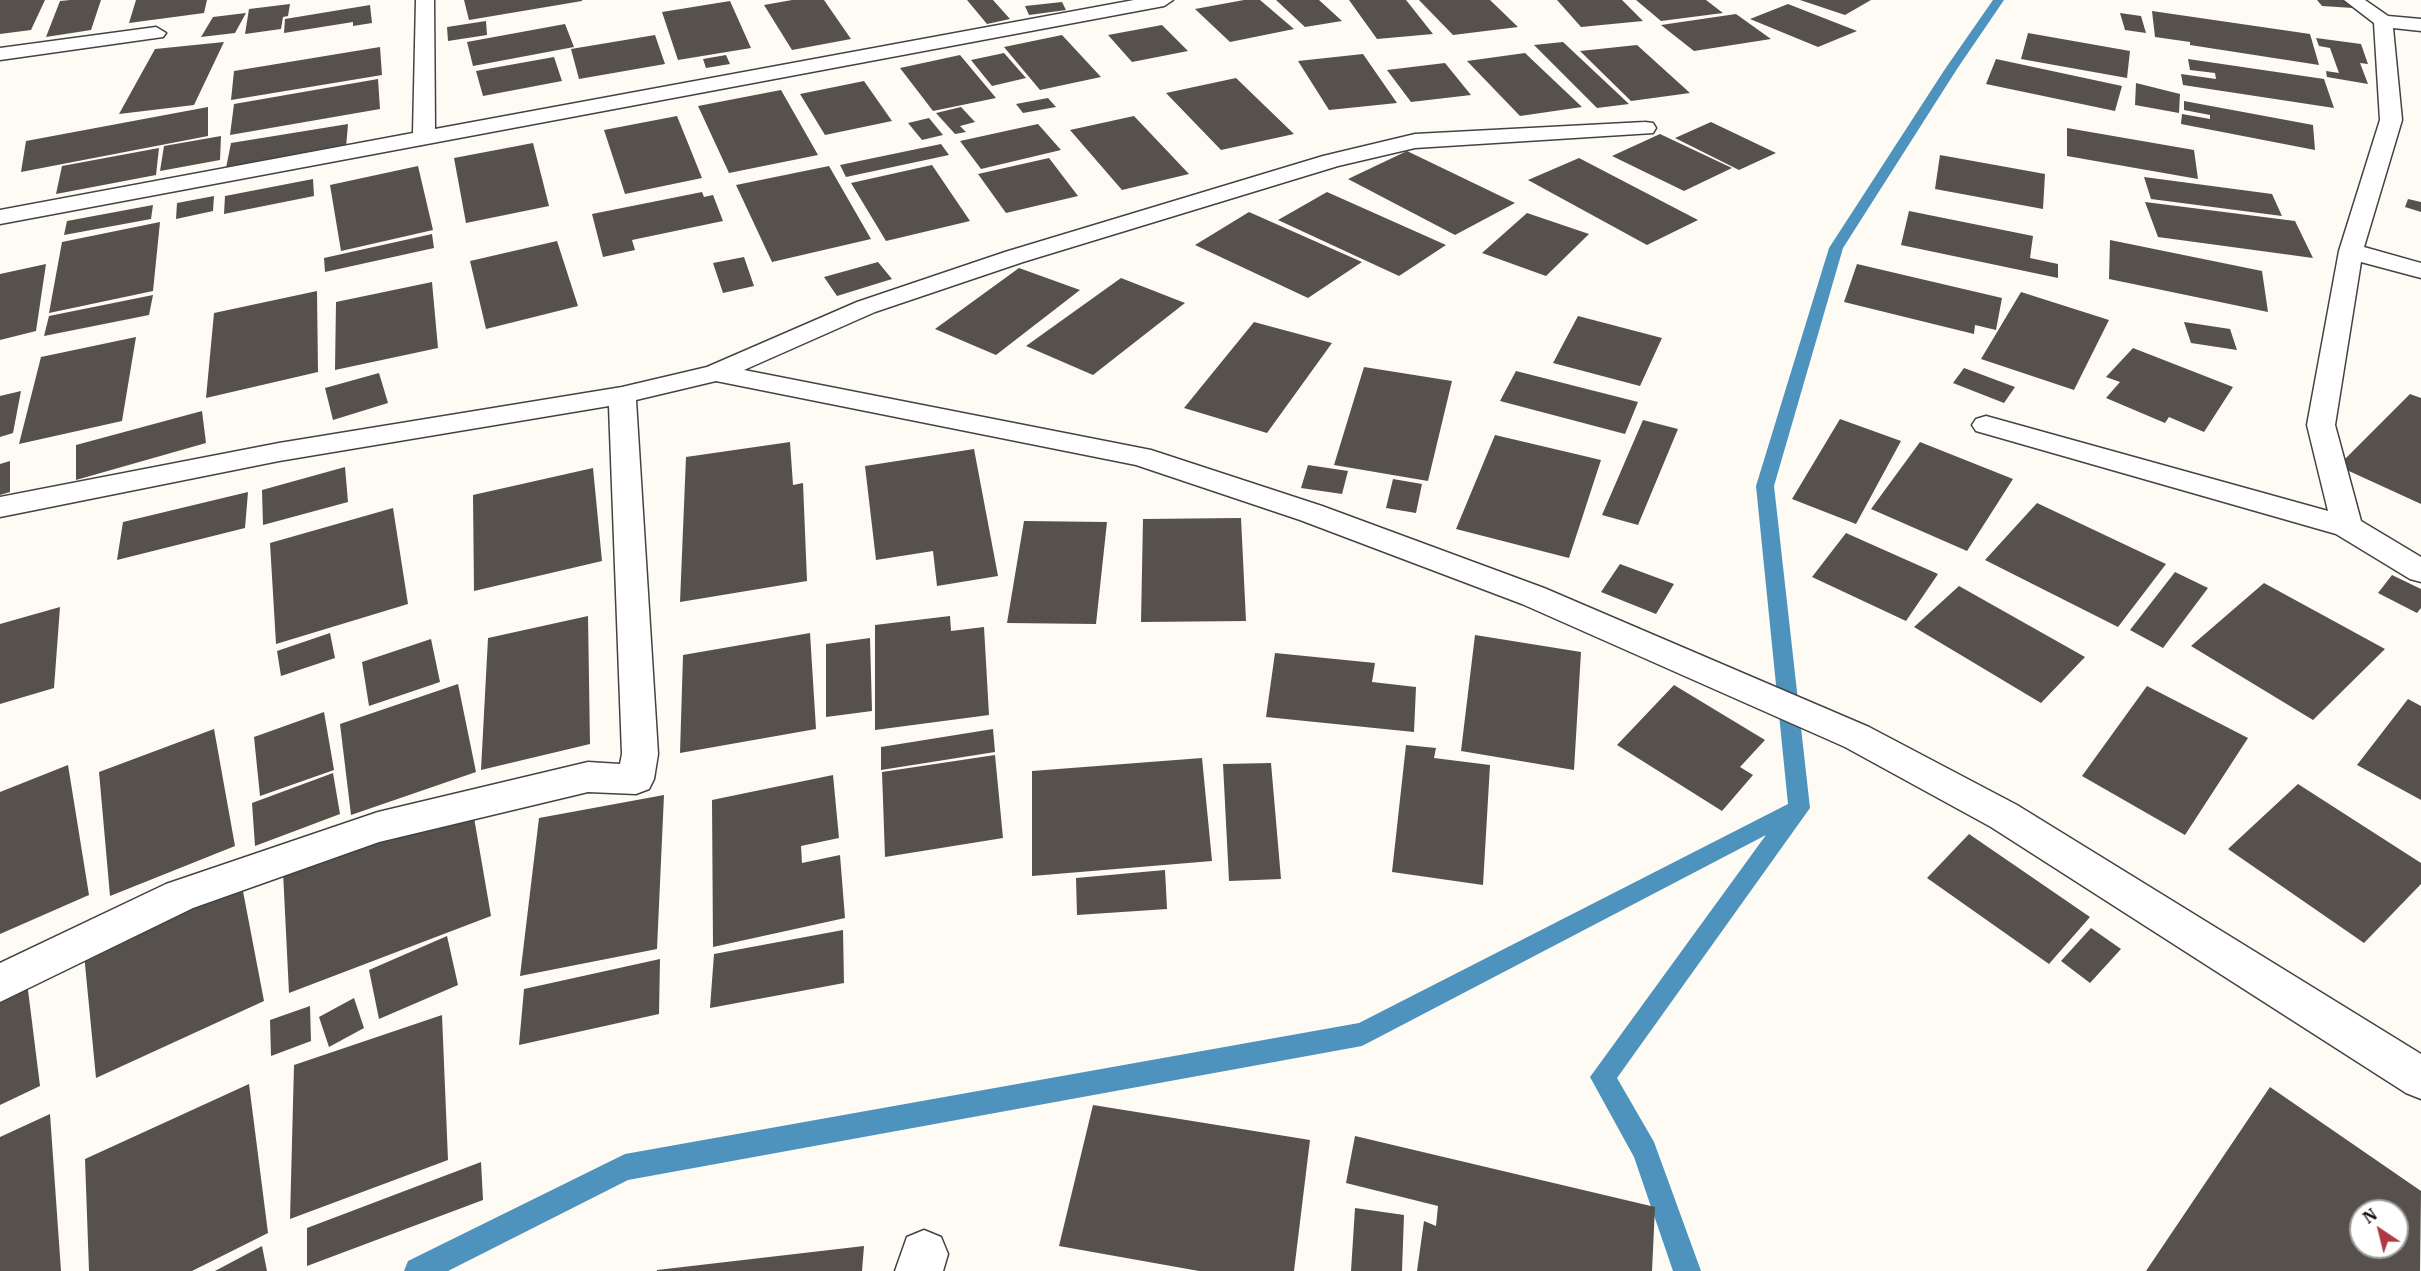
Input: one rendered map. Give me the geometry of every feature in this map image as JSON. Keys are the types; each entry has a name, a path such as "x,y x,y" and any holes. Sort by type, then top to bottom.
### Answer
{"street":[{"path":"424,0 424,140"},
{"path":"0,217 424,140 1164,0"},
{"path":"2353,0 2383,21 2421,25"},
{"path":"2347,527 2321,425 2351,251 2391,120 2383,21"},
{"path":"0,54 156,33"},
{"path":"0,507 279,452 622,395 716,373 866,307 1014,257 1331,161 1415,141 1646,128"},
{"path":"2351,251 2421,271"},
{"path":"716,373 1141,457 1311,513 1533,596 1857,737 2004,816 2421,1078"},
{"path":"0,983 180,896 378,827 588,777 636,779 640,754 622,395"},
{"path":"1986,425 2347,527 2421,570"}],"building":[{"path":"0,0 45,0 31,30 0,34"},
{"path":"101,0 91,30 46,37 60,1"},
{"path":"136,0 207,0 204,13 129,23"},
{"path":"464,0 582,0 582,1 469,20"},
{"path":"792,0 824,0 851,39 792,50 764,5"},
{"path":"967,0 993,0 1010,19 987,24"},
{"path":"1244,0 1260,0 1294,29 1230,42 1195,9"},
{"path":"1276,0 1319,0 1342,21 1305,27"},
{"path":"1349,0 1406,0 1433,34 1377,39"},
{"path":"1419,0 1490,0 1518,27 1453,35"},
{"path":"1557,0 1622,0 1643,21 1581,27"},
{"path":"1636,0 1706,0 1723,13 1661,21"},
{"path":"1800,0 1871,0 1845,15"},
{"path":"2317,0 2346,0 2353,8 2322,6"},
{"path":"730,1 751,48 678,60 662,12"},
{"path":"1062,2 1066,10 1029,15 1025,6"},
{"path":"290,4 288,16 283,17 281,29 245,34 249,9"},
{"path":"1788,4 1857,31 1818,47 1750,19"},
{"path":"370,5 372,23 353,26 353,22 284,33 285,19"},
{"path":"2152,11 2310,34 2319,65 2190,45 2190,42 2155,37"},
{"path":"246,13 235,33 201,37 213,17"},
{"path":"2120,13 2141,16 2146,33 2125,30"},
{"path":"1736,14 1771,39 1694,51 1661,25"},
{"path":"486,21 487,35 448,41 447,27"},
{"path":"565,24 574,47 473,66 467,42"},
{"path":"1162,25 1188,51 1132,62 1108,35"},
{"path":"2028,33 2130,51 2127,78 2021,59"},
{"path":"655,35 665,64 579,79 571,49"},
{"path":"1062,35 1101,77 1040,90 1004,47"},
{"path":"2316,38 2361,44 2368,64 2360,63 2368,84 2327,77 2326,71 2339,73 2330,48 2319,46"},
{"path":"224,42 194,105 119,114 155,49"},
{"path":"1563,42 1629,104 1597,108 1534,45"},
{"path":"1637,45 1690,93 1631,101 1580,51"},
{"path":"380,47 382,75 231,100 234,71"},
{"path":"1004,53 1026,78 992,86 971,60"},
{"path":"1525,53 1582,107 1520,116 1467,61"},
{"path":"1363,54 1397,103 1329,110 1298,61"},
{"path":"726,55 730,64 706,68 703,59"},
{"path":"960,55 996,98 933,111 900,68"},
{"path":"554,57 562,81 483,96 476,71"},
{"path":"1996,59 2122,86 2115,111 1986,84"},
{"path":"2188,59 2324,79 2334,108 2183,85 2181,74 2216,79 2215,73 2190,70"},
{"path":"1445,63 1471,95 1411,102 1387,70"},
{"path":"1236,78 1294,134 1221,150 1166,93"},
{"path":"378,79 380,109 230,135 234,104"},
{"path":"864,81 892,121 825,135 800,94"},
{"path":"2136,83 2180,94 2179,113 2135,105"},
{"path":"781,90 818,155 729,173 698,106"},
{"path":"1048,98 1056,107 1023,113 1016,104"},
{"path":"2184,101 2313,125 2315,150 2181,124 2182,114 2210,119 2210,115 2184,110"},
{"path":"208,107 208,136 21,172 26,141"},
{"path":"961,107 975,122 960,126 966,132 955,134 936,113"},
{"path":"677,116 702,178 625,194 604,130"},
{"path":"1134,116 1189,174 1122,190 1070,130"},
{"path":"929,118 943,135 922,140 908,123"},
{"path":"1711,122 1776,153 1739,170 1675,138"},
{"path":"348,124 346,148 226,168 231,143"},
{"path":"1038,124 1061,150 981,169 960,141"},
{"path":"2067,128 2194,150 2198,179 2067,156"},
{"path":"1660,134 1732,168 1684,191 1612,156"},
{"path":"221,136 220,160 160,171 164,146"},
{"path":"533,143 549,206 466,223 454,158"},
{"path":"941,144 949,155 846,177 840,165"},
{"path":"159,148 156,175 56,194 62,166"},
{"path":"1407,151 1515,203 1455,235 1348,179"},
{"path":"1940,155 2045,174 2043,209 1935,189"},
{"path":"1049,158 1078,196 1006,213 978,174"},
{"path":"1579,158 1698,220 1647,245 1528,180"},
{"path":"932,165 970,221 886,241 851,183"},
{"path":"418,166 433,230 341,251 330,185"},
{"path":"829,166 871,239 772,262 736,185"},
{"path":"2144,177 2272,194 2282,216 2151,199"},
{"path":"313,179 314,196 224,214 225,196"},
{"path":"702,192 704,197 713,195 723,221 632,240 635,250 603,257 592,214"},
{"path":"1327,192 1446,245 1399,276 1278,220"},
{"path":"214,196 213,211 176,219 177,203"},
{"path":"2408,199 2421,202 2421,212 2405,207"},
{"path":"2145,202 2295,221 2313,258 2158,237"},
{"path":"153,205 151,219 64,235 67,221"},
{"path":"1909,211 2033,236 2030,258 2058,264 2058,278 1901,245"},
{"path":"1249,212 1362,262 1308,298 1195,245"},
{"path":"1527,213 1589,234 1546,276 1482,253"},
{"path":"160,222 153,291 49,313 62,242"},
{"path":"432,234 434,248 325,272 324,258"},
{"path":"2110,240 2262,271 2268,312 2109,279"},
{"path":"557,241 578,306 486,329 470,261"},
{"path":"744,257 754,286 723,293 713,263"},
{"path":"878,262 892,279 837,296 824,277"},
{"path":"46,264 36,331 0,340 0,274"},
{"path":"1857,264 2002,298 1996,330 1975,325 1974,334 1844,302"},
{"path":"1019,268 1080,290 996,355 935,329"},
{"path":"1121,278 1185,303 1093,375 1026,346"},
{"path":"432,282 438,348 335,370 336,302"},
{"path":"317,291 318,372 206,398 214,313"},
{"path":"2021,292 2109,320 2074,390 1981,359"},
{"path":"153,295 149,315 44,336 49,316"},
{"path":"1578,316 1662,338 1640,386 1553,363"},
{"path":"1254,322 1332,343 1267,433 1184,408"},
{"path":"2184,322 2230,329 2237,350 2191,343"},
{"path":"136,337 122,421 19,444 41,357"},
{"path":"2133,348 2233,387 2204,432 2169,417 2165,423 2106,398 2120,382 2106,377"},
{"path":"1364,367 1452,381 1428,481 1334,465"},
{"path":"1964,368 2015,387 2004,403 1953,383"},
{"path":"1516,371 1638,402 1625,434 1500,401"},
{"path":"379,373 388,403 333,420 325,388"},
{"path":"21,391 13,433 0,437 0,396"},
{"path":"2410,394 2421,398 2421,504 2338,466"},
{"path":"202,411 206,443 76,480 76,445"},
{"path":"1840,419 1901,441 1856,524 1792,499"},
{"path":"1643,420 1678,429 1638,525 1602,515"},
{"path":"1495,435 1601,460 1569,558 1456,529"},
{"path":"790,442 793,485 803,483 807,581 680,602 686,457"},
{"path":"1920,442 2013,479 1967,551 1871,509"},
{"path":"974,449 998,576 937,586 933,551 876,560 865,466"},
{"path":"10,461 10,492 0,495 0,464"},
{"path":"1308,465 1348,471 1342,494 1301,488"},
{"path":"345,467 348,502 263,525 262,490"},
{"path":"593,468 602,561 474,591 473,495"},
{"path":"1393,479 1422,484 1416,513 1386,508"},
{"path":"248,492 245,528 117,560 123,522"},
{"path":"2037,503 2166,564 2118,627 1985,560"},
{"path":"393,508 408,604 276,644 270,543"},
{"path":"1241,518 1246,621 1141,622 1143,519"},
{"path":"1024,521 1107,522 1096,624 1007,623"},
{"path":"1846,533 1938,574 1906,621 1812,577"},
{"path":"1620,564 1674,584 1656,614 1601,592"},
{"path":"2175,572 2208,588 2163,648 2130,630"},
{"path":"2392,575 2421,589 2421,608 2417,613 2378,593"},
{"path":"2264,583 2385,649 2313,720 2191,646"},
{"path":"1959,586 2085,657 2041,703 1914,627"},
{"path":"60,607 54,688 0,704 0,624"},
{"path":"588,616 590,744 481,770 488,638"},
{"path":"950,616 951,631 984,627 989,715 875,730 875,625"},
{"path":"330,633 335,658 281,676 277,651"},
{"path":"810,633 816,729 680,753 683,655"},
{"path":"1475,635 1581,652 1574,770 1461,751"},
{"path":"870,638 872,711 826,717 826,644"},
{"path":"431,639 440,682 369,706 362,662"},
{"path":"1275,653 1375,663 1372,682 1416,687 1414,732 1266,717"},
{"path":"458,684 476,772 351,815 340,724"},
{"path":"1674,685 1765,740 1740,767 1753,775 1722,811 1617,745"},
{"path":"2147,686 2248,738 2185,835 2082,776"},
{"path":"2408,699 2421,706 2421,800 2357,765"},
{"path":"324,712 334,770 260,796 254,737"},
{"path":"214,729 235,846 110,896 99,772"},
{"path":"993,729 995,752 881,770 881,747"},
{"path":"1406,745 1436,748 1434,758 1490,765 1483,885 1392,872"},
{"path":"995,755 1003,838 885,857 882,772"},
{"path":"1202,758 1212,861 1032,876 1032,771"},
{"path":"1271,763 1281,879 1229,881 1223,764"},
{"path":"68,765 89,895 0,934 0,792"},
{"path":"333,773 340,814 255,846 252,803"},
{"path":"833,775 839,838 801,846 802,863 840,855 845,918 713,947 712,800"},
{"path":"2298,784 2421,863 2421,884 2364,943 2228,849"},
{"path":"664,795 657,949 520,976 539,818"},
{"path":"472,806 491,916 289,993 283,872"},
{"path":"1969,834 2090,917 2049,964 1927,878"},
{"path":"1165,870 1167,909 1077,915 1076,878"},
{"path":"242,886 264,1001 96,1078 84,954"},
{"path":"2091,928 2121,949 2090,983 2061,961"},
{"path":"843,930 844,983 710,1008 714,954"},
{"path":"447,936 458,985 379,1019 369,970"},
{"path":"660,959 659,1014 519,1045 524,989"},
{"path":"27,982 40,1086 0,1105 0,995"},
{"path":"354,998 364,1028 329,1047 319,1017"},
{"path":"310,1006 311,1041 271,1056 270,1020"},
{"path":"442,1015 448,1160 290,1219 294,1065"},
{"path":"249,1084 268,1233 192,1271 89,1271 85,1159"},
{"path":"2270,1087 2421,1191 2420,1271 2146,1271"},
{"path":"1093,1105 1310,1140 1294,1271 1199,1271 1059,1246"},
{"path":"50,1114 61,1271 0,1271 0,1137"},
{"path":"1355,1136 1655,1207 1652,1271 1417,1271 1424,1221 1436,1226 1438,1206 1346,1183"},
{"path":"481,1162 483,1200 307,1266 307,1228"},
{"path":"1355,1208 1404,1215 1402,1271 1351,1271"},
{"path":"262,1246 267,1271 215,1271"},
{"path":"864,1246 862,1271 657,1271 657,1270"}],"waterway":[{"path":"418,1271 625,1167 1362,1034 1799,808 1765,486 1836,248 1951,69 1999,0"},
{"path":"1687,1271 1645,1151 1603,1077 1796,812"}]}
